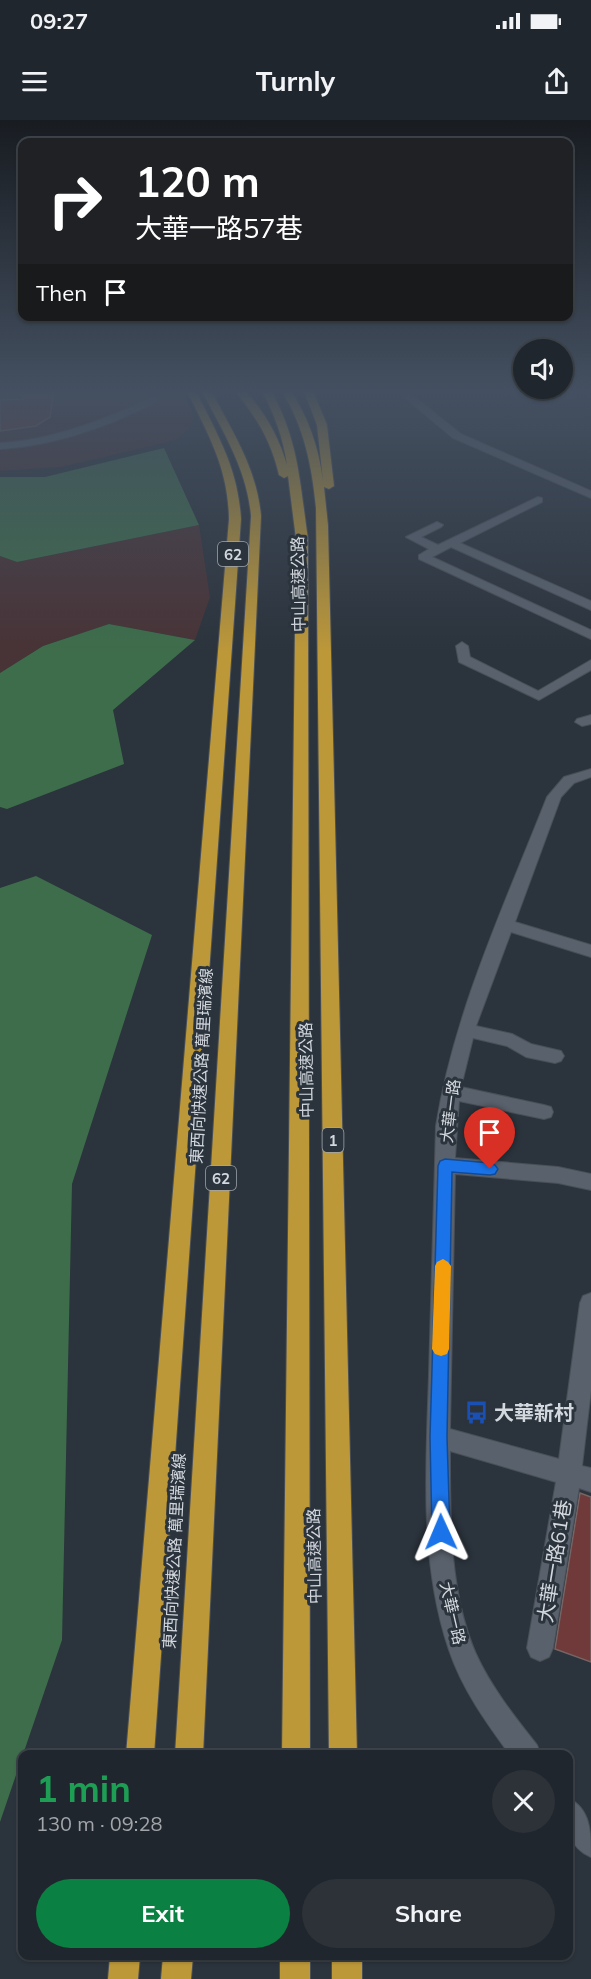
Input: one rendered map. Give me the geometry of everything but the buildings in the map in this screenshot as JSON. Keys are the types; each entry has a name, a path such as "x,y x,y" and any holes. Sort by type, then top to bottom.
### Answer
{"highway":[{"name":"東西向快速公路 萬里瑞濱線","path":"140,1750 229,607 235,502 232,478"},
{"name":"東西向快速公路 萬里瑞濱線","path":"189,1750 252,601 256,498 252,478"},
{"path":"285,478 291,511 302,539"},
{"name":"中山高速公路","path":"294,478 302,539 296,1750"},
{"name":"中山高速公路","path":"319,478 322,525 343,1750"},
{"path":"322,525 330,508 329,478"},
{"path":"123,1979 125,1960"},
{"path":"176,1979 178,1960"},
{"path":"295,1979 296,1960"},
{"path":"347,1960 347,1979"}],"street":[{"path":"556,478 591,495"},
{"path":"538,500 423,557 591,635"},
{"path":"437,525 412,537 438,549"},
{"path":"451,543 591,606"},
{"path":"462,646 464,659 539,696 591,664"},
{"name":"大華一路","path":"523,1750 494,1710 462,1652 447,1601 441,1556 439,1437 445,1166 450,1092 466,1030 554,797 561,786 572,777 591,773"},
{"path":"505,925 591,951"},
{"path":"466,1030 512,1041 526,1050 555,1056"},
{"path":"450,1092 544,1112"},
{"path":"445,1166 558,1175 591,1182"},
{"name":"大華一路61巷","path":"540,1648 580,1477 591,1303"},
{"path":"439,1437 580,1477"},
{"path":"573,1819 591,1843"}],"shaded area":[{"path":"199,525 210,597 195,640 109,624 43,646 0,673 0,556 17,562"}],"green space":[{"path":"0,478 178,478 199,525 17,562 0,556"},
{"path":"109,624 195,640 113,710 124,764 7,809 0,807 0,673 43,646"},
{"path":"36,876 152,935 72,1184 62,1640 25,1750 18,1750 18,1769 0,1822 0,888"}],"slow traffic":[{"path":"441,1349 443,1266"}],"place":[{"name":"大華新村","path":"476,1412"}],"route":[{"path":"441,1532 439,1437 445,1166 490,1169"}]}
